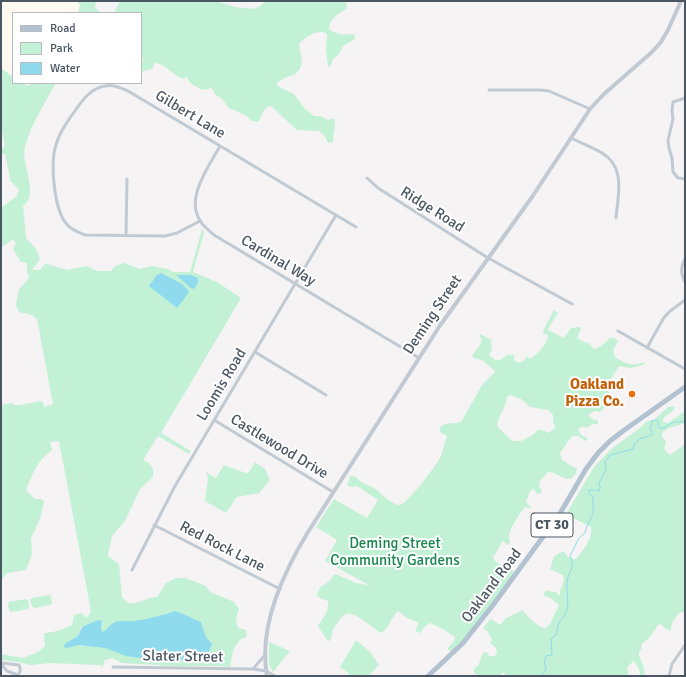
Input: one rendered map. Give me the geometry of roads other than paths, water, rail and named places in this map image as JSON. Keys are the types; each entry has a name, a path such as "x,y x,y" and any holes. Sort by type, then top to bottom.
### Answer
{"main road":[{"name":"Oakland Road","path":"428,676 463,643 479,623 555,521 586,468 598,453 623,431 685,387"}],"street":[{"name":"Deming Street","path":"267,674 267,627 280,589 300,545 419,358 532,197 590,109 604,94 652,52 661,42 682,1"},
{"name":"Gilbert Lane","path":"200,221 177,233 165,236 85,235 65,223 60,211 52,171 53,158 58,138 69,119 86,96 105,85 116,86 128,91 356,227"},
{"path":"489,90 549,91 590,109"},
{"path":"685,98 673,102 673,119 668,140 673,172 678,178 685,179"},
{"path":"571,138 603,153 612,160 617,169 619,182 616,218"},
{"path":"200,221 196,202 198,186 220,146"},
{"name":"Ridge Road","path":"367,178 378,188 488,258 572,304"},
{"path":"126,235 127,179"},
{"name":"Loomis Road","path":"132,570 175,486 336,215"},
{"name":"Cardinal Way","path":"200,221 214,235 419,358"},
{"path":"685,258 681,271 685,282"},
{"path":"647,348 663,318 685,300"},
{"path":"618,331 685,369"},
{"path":"254,352 326,395"},
{"name":"Castlewood Drive","path":"214,420 333,492"},
{"name":"Red Rock Lane","path":"154,525 280,589"},
{"path":"669,676 672,664 685,645"},
{"path":"253,669 266,655"},
{"path":"1,664 19,665 21,670 20,673 18,675 11,674 1,664"},
{"name":"Slater Street","path":"113,667 253,669 275,676"}],"water":[{"path":"161,273 182,284 189,291 177,308 149,286 157,275"},
{"path":"176,275 191,275 198,278 198,282 195,288 192,289"},
{"path":"176,611 201,622 206,637 212,644 208,653 194,660 169,662 126,656 105,648 78,645 68,648 63,647 66,643 78,636 82,627 98,620 102,620 101,629 103,632 115,622 139,620"}],"waterway":[{"path":"541,676 546,670 544,661 546,656 552,655 551,639 556,635 559,623 567,608 567,579 572,567 572,560 570,556 579,538 585,533 593,513 593,497 589,494 589,490 599,491 599,483 606,470 605,462 610,455 633,449 638,440 653,434 650,430 652,421 658,421 660,428 665,428 672,423 685,421"}],"place":[{"name":"Oakland Pizza Co.","path":"632,394"}],"park label":[{"name":"Deming Street Community Gardens","path":"395,552"}]}
